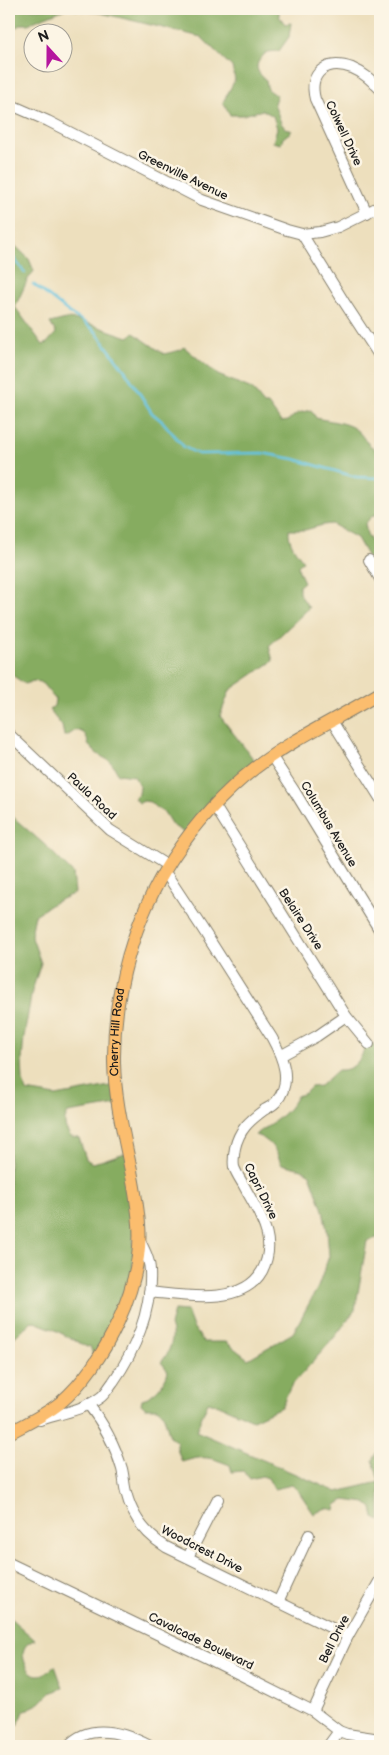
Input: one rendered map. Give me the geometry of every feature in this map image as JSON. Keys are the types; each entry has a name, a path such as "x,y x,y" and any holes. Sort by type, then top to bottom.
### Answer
{"main road":[{"name":"Cherry Hill Road","path":"9,1433 59,1403 101,1355 114,1332 133,1276 139,1238 139,1221 115,1084 114,1039 123,975 131,946 146,908 167,869 203,817 237,783 272,756 380,693"}],"street":[{"name":"Colwell Drive","path":"367,213 315,99 313,82 321,70 335,66 345,66 364,74 380,89"},
{"name":"Greenville Avenue","path":"9,104 48,121 202,200 286,230 302,234 329,230 380,206"},
{"path":"302,234 380,356"},
{"path":"368,560 380,579"},
{"path":"332,721 380,798"},
{"name":"Paula Road","path":"9,734 110,830 167,869"},
{"name":"Columbus Avenue","path":"272,756 380,931"},
{"name":"Belaire Drive","path":"214,805 346,1016 369,1044"},
{"name":"Capri Drive","path":"149,1292 212,1297 241,1289 254,1282 261,1273 269,1256 268,1240 265,1227 234,1166 235,1151 238,1136 243,1128 250,1120 276,1102 282,1091 286,1075 282,1055 167,869"},
{"path":"282,1055 317,1036 346,1016"},
{"path":"26,1423 88,1404 100,1397 125,1363 140,1331 149,1292 149,1261 139,1238"},
{"name":"Woodcrest Drive","path":"88,1404 110,1437 122,1469 129,1504 134,1515 152,1538 166,1547 348,1636"},
{"path":"188,1557 218,1499"},
{"path":"278,1602 309,1535"},
{"name":"Cavalcade Boulevard","path":"9,1563 198,1653 313,1711 339,1731 380,1739"},
{"name":"Bell Drive","path":"313,1711 348,1636 380,1580"},
{"path":"68,1746 82,1736 105,1731 125,1735 150,1746"},
{"path":"328,1746 339,1731"}],"green space":[{"path":"9,9 65,9 33,22 22,22 22,24 9,31"},
{"path":"68,9 279,9 279,16 285,24 291,23 289,37 279,51 267,52 263,56 258,63 257,69 266,80 268,90 277,95 274,103 281,123 285,128 292,131 283,138 281,144 273,142 277,128 273,116 263,110 243,115 230,115 223,102 235,80 232,67 201,37 101,13"},
{"path":"9,240 29,259 34,271 28,279 15,307 43,345 56,333 50,323 66,319 78,320 128,337 134,333 164,354 181,350 184,347 218,375 252,389 264,404 268,404 281,422 287,421 298,413 311,410 316,418 342,423 351,427 370,446 378,450 380,449 380,512 371,517 365,524 367,534 375,548 370,561 357,538 332,524 305,530 289,530 291,543 303,561 298,566 304,582 299,586 299,593 309,608 269,646 273,661 230,690 220,716 258,765 185,833 172,825 164,812 150,802 144,801 139,803 135,798 139,794 140,787 134,776 118,774 109,761 90,747 84,734 76,730 64,736 62,726 49,710 54,706 55,699 41,682 33,681 25,684 9,675"},
{"path":"9,811 14,818 73,873 75,893 55,902 35,915 31,935 41,963 32,991 24,1037 22,1060 23,1081 26,1091 56,1096 115,1085 117,1105 68,1113 65,1125 71,1137 79,1138 86,1159 92,1163 127,1153 134,1184 133,1280 95,1361 90,1346 87,1347 55,1330 32,1321 9,1342"},
{"path":"367,1042 380,1048 380,1237 367,1241 355,1310 334,1338 291,1386 281,1407 253,1420 208,1402 196,1431 337,1492 379,1482 373,1460 380,1447 380,1521 374,1518 372,1508 366,1503 344,1500 336,1505 335,1510 326,1508 314,1514 292,1485 274,1489 268,1478 262,1476 250,1479 243,1471 232,1472 230,1465 211,1459 196,1458 182,1462 177,1449 177,1442 170,1437 163,1413 157,1408 145,1408 141,1404 142,1399 151,1395 159,1388 167,1376 168,1371 161,1362 171,1345 172,1330 170,1326 174,1310 187,1311 193,1327 204,1342 226,1342 248,1359 293,1333 318,1287 329,1256 327,1230 323,1210 310,1174 302,1169 281,1164 272,1146 264,1139 255,1135 284,1113 297,1096 305,1093 311,1087 320,1086 338,1070 354,1066 363,1053"},
{"path":"9,1617 35,1640 27,1644 23,1653 24,1661 29,1670 36,1675 40,1675 55,1666 63,1688 50,1693 40,1703 24,1711 9,1739"}],"waterway":[{"path":"9,252 25,273"},
{"path":"33,284 96,332 126,372 152,413 163,422 184,447 198,454 262,453 294,459 356,477 380,478"}]}
